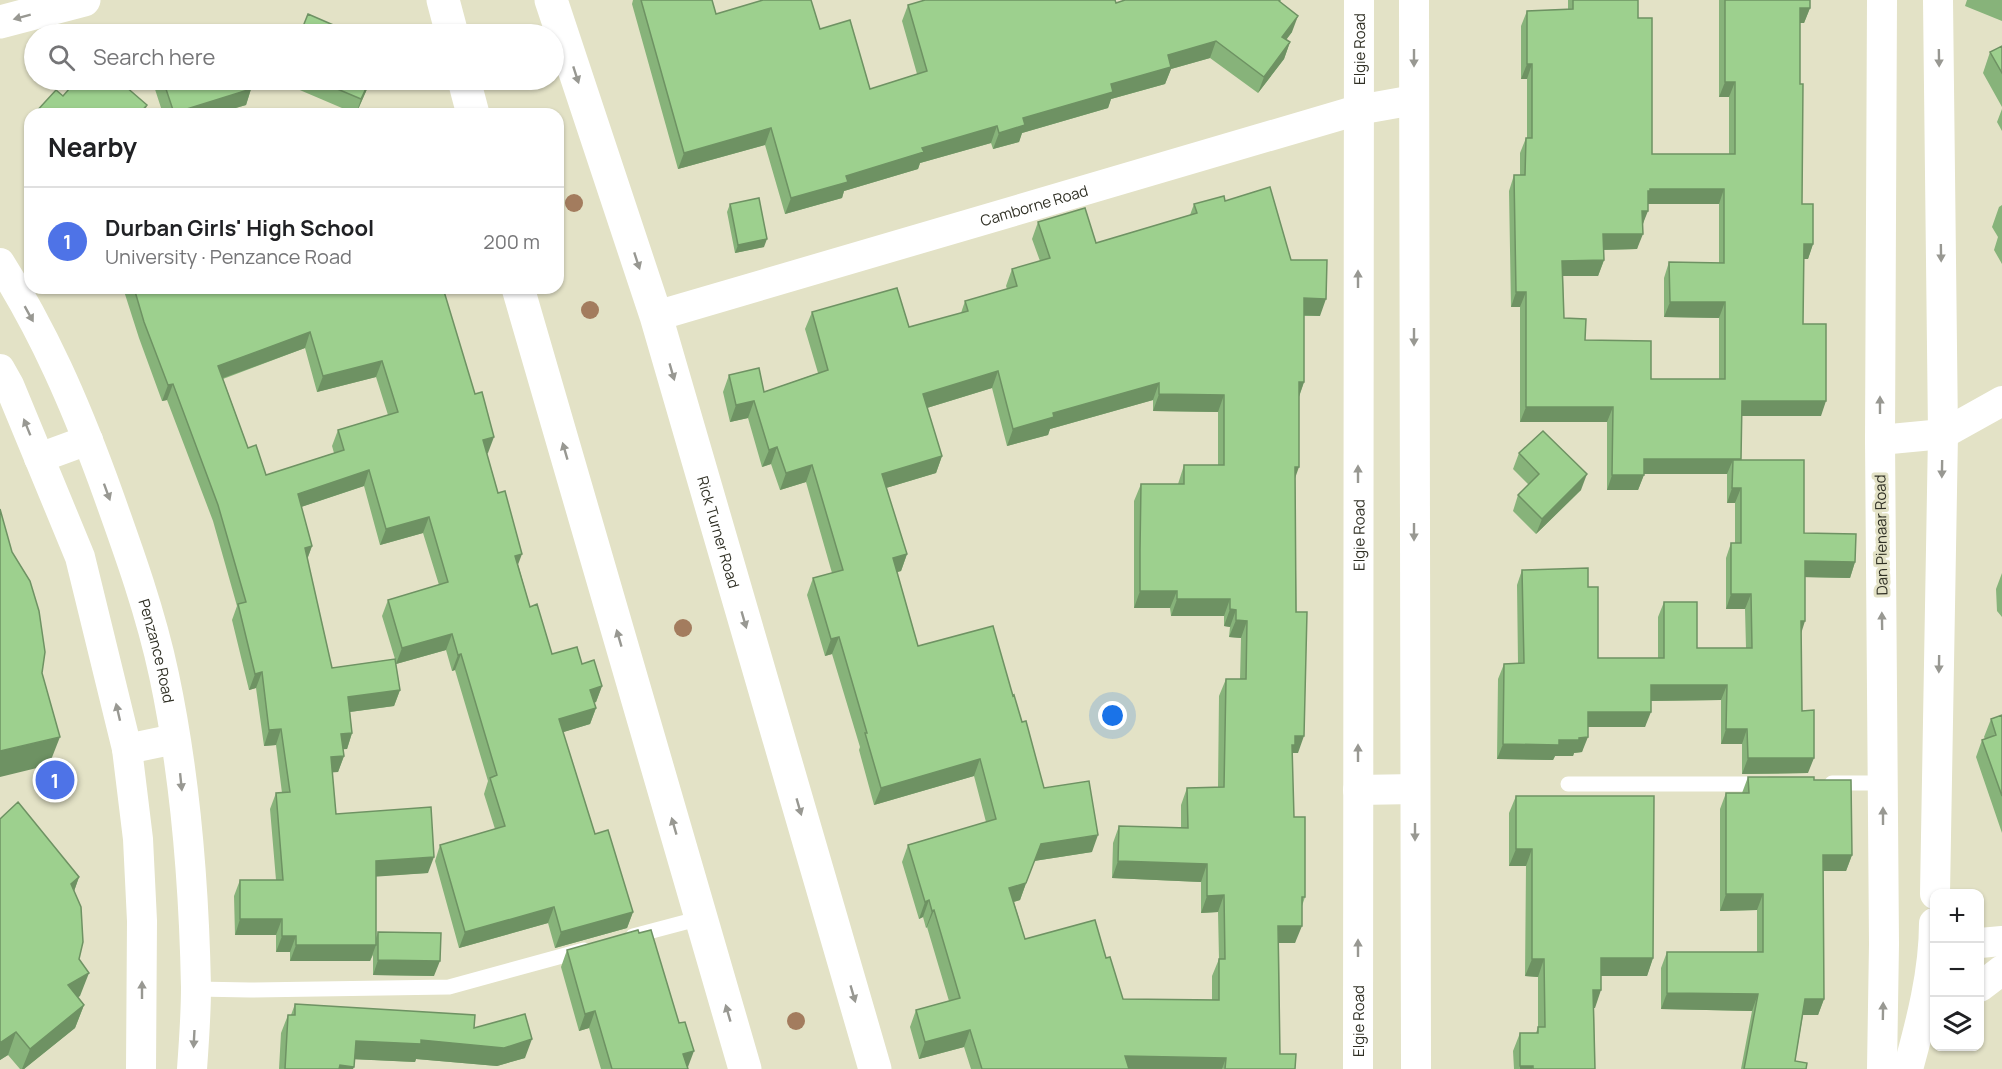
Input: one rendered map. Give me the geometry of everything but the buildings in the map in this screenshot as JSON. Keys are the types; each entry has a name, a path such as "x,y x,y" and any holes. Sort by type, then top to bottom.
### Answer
{"main road":[{"path":"0,22 84,0"},
{"path":"443,0 449,24"},
{"name":"Rick Turner Road","path":"551,0 559,24"},
{"name":"Rick Turner Road","path":"564,39 656,316 875,1069"},
{"path":"466,90 471,108"},
{"path":"520,294 745,1069"}],"street":[{"name":"Elgie Road","path":"1358,1069 1359,0"},
{"path":"1414,0 1416,1069"},
{"name":"Dan Pienaar Road","path":"1882,0 1880,440 1884,944 1882,1069"},
{"path":"1935,889 1943,434 1938,0"},
{"name":"Camborne Road","path":"656,316 1358,110 1414,100"},
{"name":"Penzance Road","path":"0,263 52,355 88,440 136,569 164,675 175,739 190,864 196,989 192,1069"},
{"path":"0,369 9,385 80,557 127,749 138,839 142,921 141,1069"},
{"path":"1880,440 1943,434 2002,401"},
{"path":"39,458 88,440"},
{"path":"127,749 175,739"},
{"path":"1358,790 1415,789"},
{"path":"1984,943 2002,941"},
{"path":"1884,944 1930,946"},
{"path":"1984,984 2002,970"},
{"path":"1908,1069 1927,1023 1930,990"}],"lane":[{"path":"1568,784 1778,783"},
{"path":"1813,783 1883,783"},
{"path":"621,940 701,918"},
{"path":"196,989 449,987 598,946"}],"place":[{"name":"Durban Girls' High School","path":"55,780"}]}
